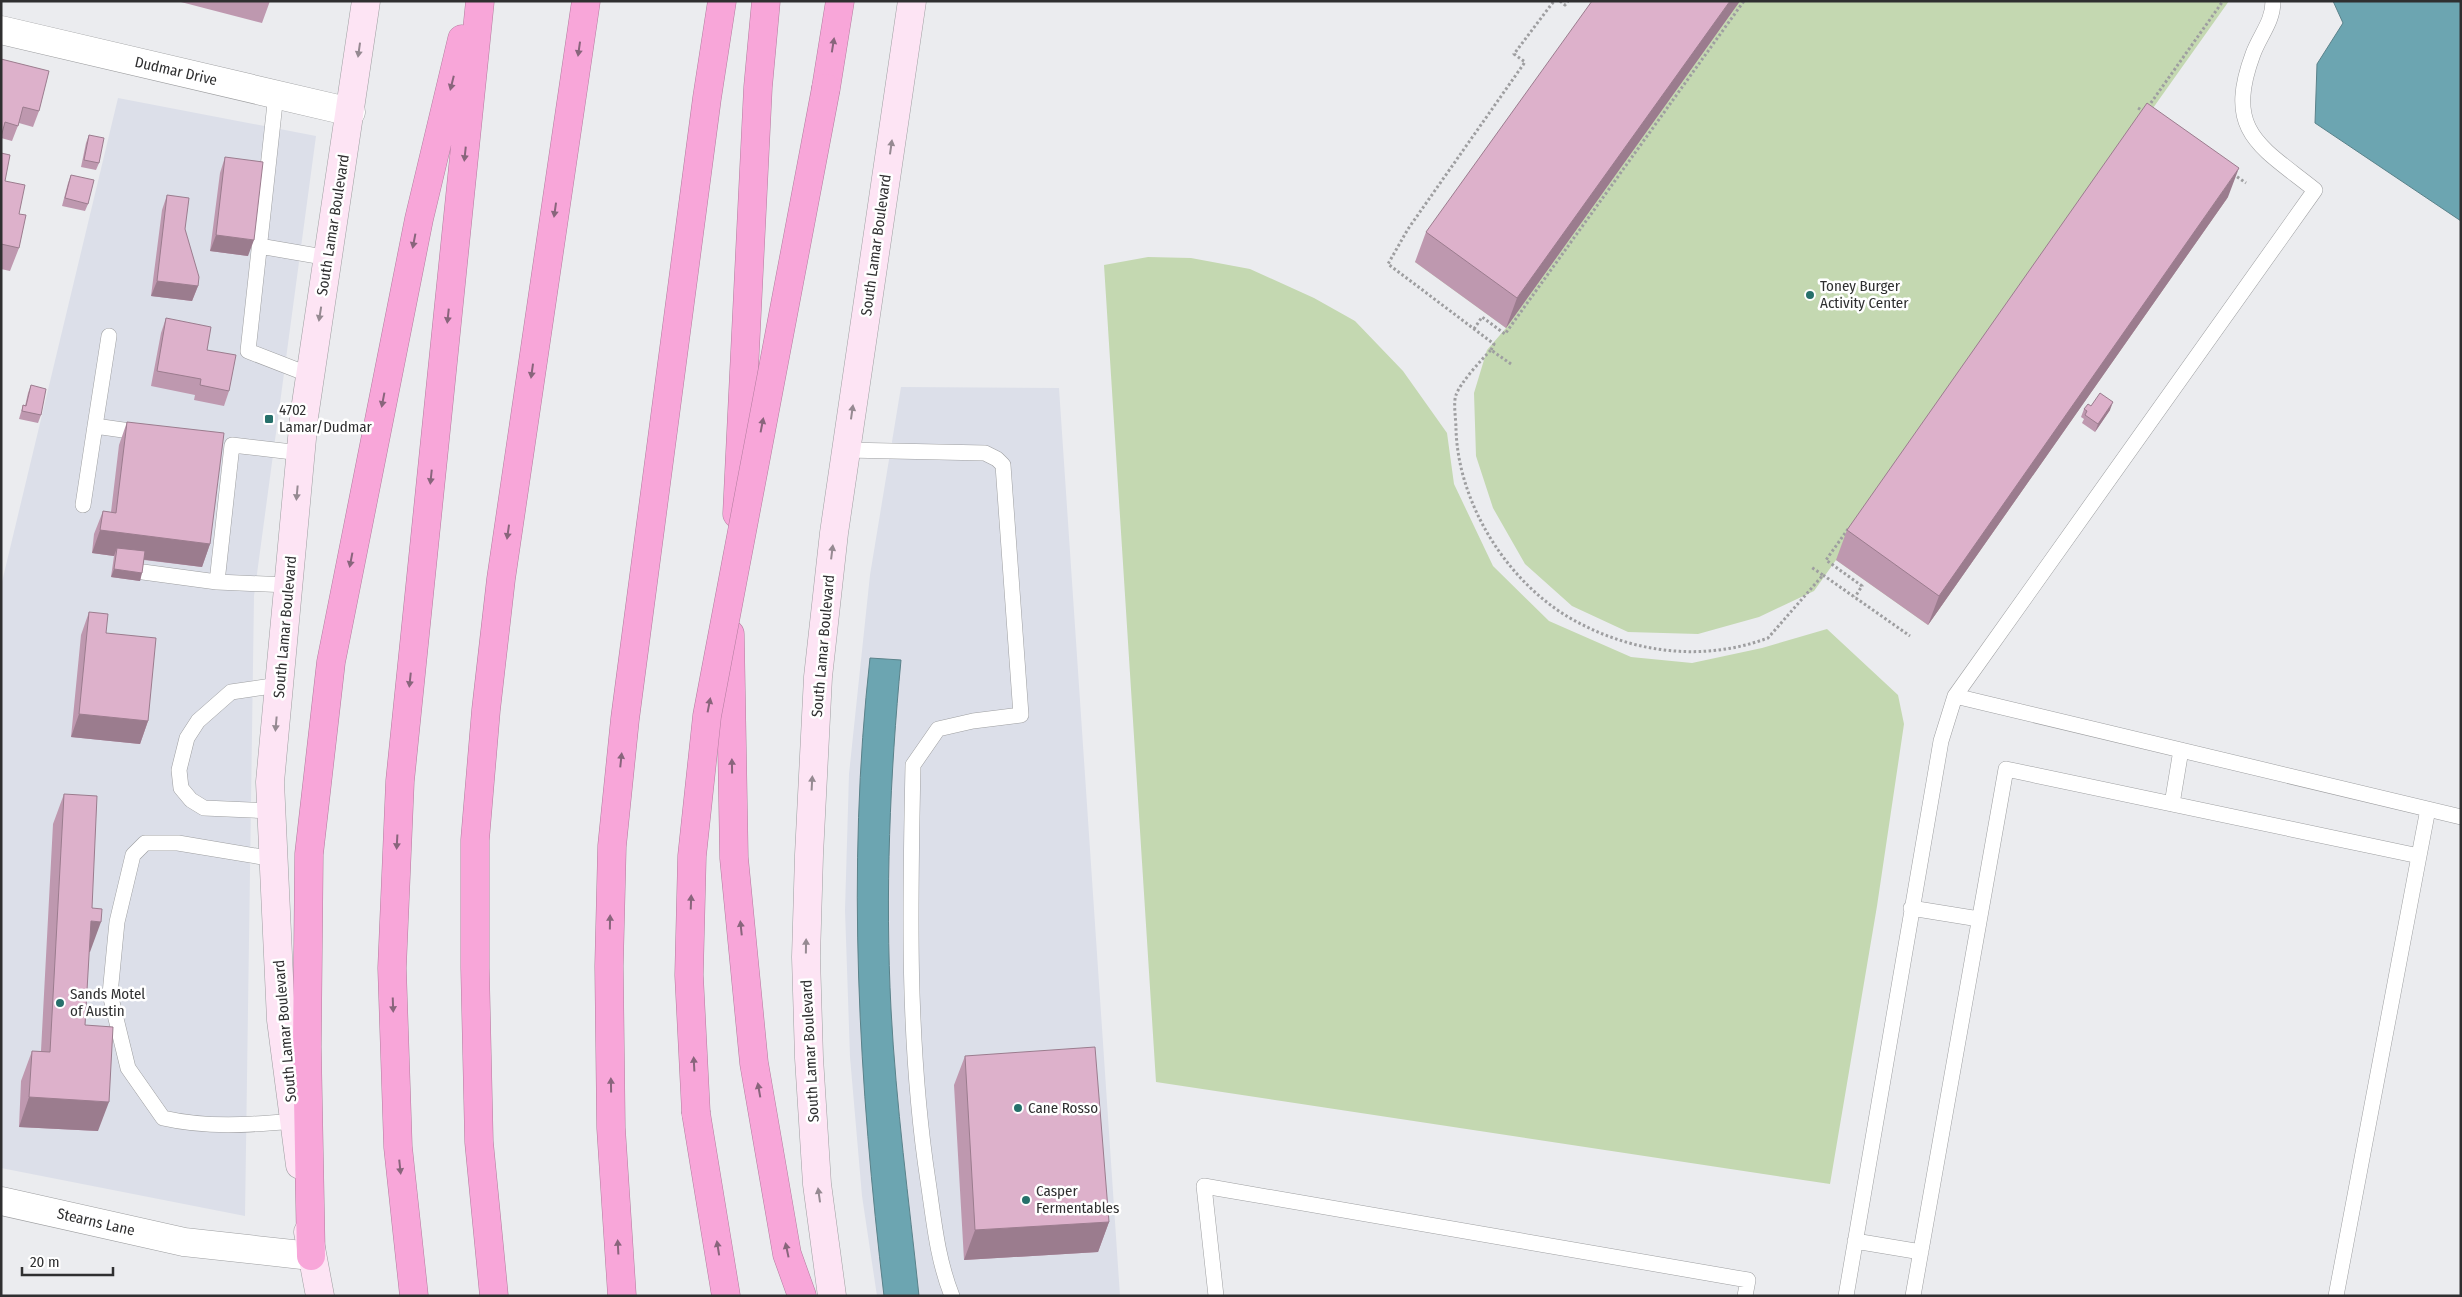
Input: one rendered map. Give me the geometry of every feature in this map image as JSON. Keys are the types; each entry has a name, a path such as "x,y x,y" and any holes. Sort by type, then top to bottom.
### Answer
{"highway":[{"path":"311,1256 307,1047 310,854 331,662 419,219 471,1"},
{"path":"414,1296 398,1147 392,968 400,780 480,1"},
{"path":"494,1296 479,1142 475,968 475,840 486,710 501,579 586,1"},
{"path":"622,1296 611,1128 609,966 612,846 626,709 707,98 722,1"},
{"path":"766,1 758,87 729,658 734,858 754,1063 787,1254 802,1296"},
{"path":"726,1296 696,1113 689,975 692,856 707,716 826,88 840,1"}],"main road":[{"name":"South Lamar Boulevard","path":"320,1296 311,1256 281,1020 270,782 310,375 351,112 366,1"},
{"name":"South Lamar Boulevard","path":"832,1296 818,1184 809,1058 806,957 808,855 818,677 846,450 912,1"}],"street":[{"name":"Dudmar Drive","path":"1,30 351,112"},
{"name":"Stearns Lane","path":"1,1201 184,1242 311,1256"}],"lane":[{"path":"1846,1296 1941,741 1955,696 2314,190 2261,146 2248,129 2242,110 2244,80 2254,52 2273,14 2273,1"},
{"path":"276,94 248,351 310,375"},
{"path":"259,246 329,258"},
{"path":"83,505 109,336"},
{"path":"95,426 160,436"},
{"path":"214,443 301,453"},
{"path":"217,582 232,445"},
{"path":"846,450 985,453 997,459 1003,465 1021,715 973,721 938,730 913,765 912,1034 927,1176 941,1267 952,1296"},
{"path":"143,572 217,582 288,585"},
{"path":"272,811 204,808 191,800 181,788 179,770 187,738 198,720 231,692 279,685"},
{"path":"1955,696 2461,816"},
{"path":"2172,804 2181,750"},
{"path":"1913,1296 2006,769 2419,856"},
{"path":"2336,1296 2428,809"},
{"path":"274,859 178,843 145,843 133,855 117,922 110,994 128,1068 163,1118 182,1122 240,1126 294,1122"},
{"path":"1911,908 1980,919"},
{"path":"1216,1296 1204,1186 1748,1280 1745,1296"},
{"path":"1855,1241 1921,1252"}],"path":[{"path":"1554,1 1514,54 1525,62 1408,229 1388,264 1494,344 1455,395 1457,452 1469,497 1486,532 1525,582 1545,600 1573,619 1616,640 1653,650 1686,652 1729,647 1768,638 1823,575"},
{"path":"1560,1 1565,5 1568,1"},
{"path":"1474,329 1482,317 1506,334 1744,1"},
{"path":"2145,112 2223,1"},
{"path":"2138,108 2153,118"},
{"path":"2231,172 2246,183"},
{"path":"1491,350 1511,364"},
{"path":"1849,527 1826,560 1862,586 1855,597"},
{"path":"1810,567 1910,636"}],"shaded area":[{"path":"118,98 316,136 254,596 245,1216 1,1168 1,586"},
{"path":"901,387 1059,388 1120,1296 877,1296 862,1196 850,1057 845,910 849,774 870,575"}],"green space":[{"name":"Toney Burger Activity Center","path":"1602,1 2229,1 2136,132 2228,197 1928,625 1836,560 1814,591 1759,617 1698,634 1628,632 1572,606 1525,564 1493,508 1476,456 1474,393 1487,350 1506,328 1415,262"},
{"path":"1148,257 1191,258 1250,269 1314,298 1355,321 1403,371 1447,433 1454,484 1493,566 1549,621 1631,657 1692,663 1762,648 1827,629 1898,695 1904,724 1877,906 1830,1184 1156,1082 1104,265"}],"water":[{"path":"2333,1 2461,1 2461,221 2315,123 2317,64 2343,23"},
{"path":"870,658 901,660 890,834 889,965 896,1081 919,1296 884,1296 868,1137 862,1057 857,897 863,738"}],"building":[{"path":"1592,1 1730,1 1517,298 1426,232"},
{"path":"1,59 49,71 39,111 23,107 18,126 5,122 1,137"},
{"path":"2147,103 2239,168 1939,596 1847,530"},
{"path":"89,135 104,138 99,163 84,160"},
{"path":"1,153 10,155 5,181 25,185 19,214 26,215 19,248 1,244"},
{"path":"225,157 263,162 254,240 216,235"},
{"path":"71,175 94,180 88,204 65,198"},
{"path":"167,195 189,198 185,229 199,277 198,286 157,281"},
{"path":"166,318 211,327 207,350 236,355 229,391 200,385 201,379 157,371"},
{"path":"31,385 46,389 41,415 22,411 23,405 26,406"},
{"path":"2100,393 2113,402 2098,424 2085,415 2087,411 2084,409 2088,404 2091,406"},
{"path":"127,422 224,433 210,544 100,530 103,511 116,513"},
{"path":"117,548 145,551 142,573 114,569"},
{"path":"89,612 108,614 106,633 156,638 148,721 79,714"},
{"name":"Sands Motel of Austin","path":"64,794 97,796 92,908 102,909 101,922 91,921 85,1025 113,1027 109,1102 29,1097 32,1051 50,1052"},
{"path":"1095,1047 1109,1222 975,1230 965,1056"}],"place":[{"name":"Toney Burger Activity Center","path":"1810,295"},
{"name":"4702 Lamar/Dudmar","path":"269,419"},
{"name":"Sands Motel of Austin","path":"60,1003"},
{"name":"Cane Rosso","path":"1018,1108"},
{"name":"Casper Fermentables","path":"1026,1200"}]}
